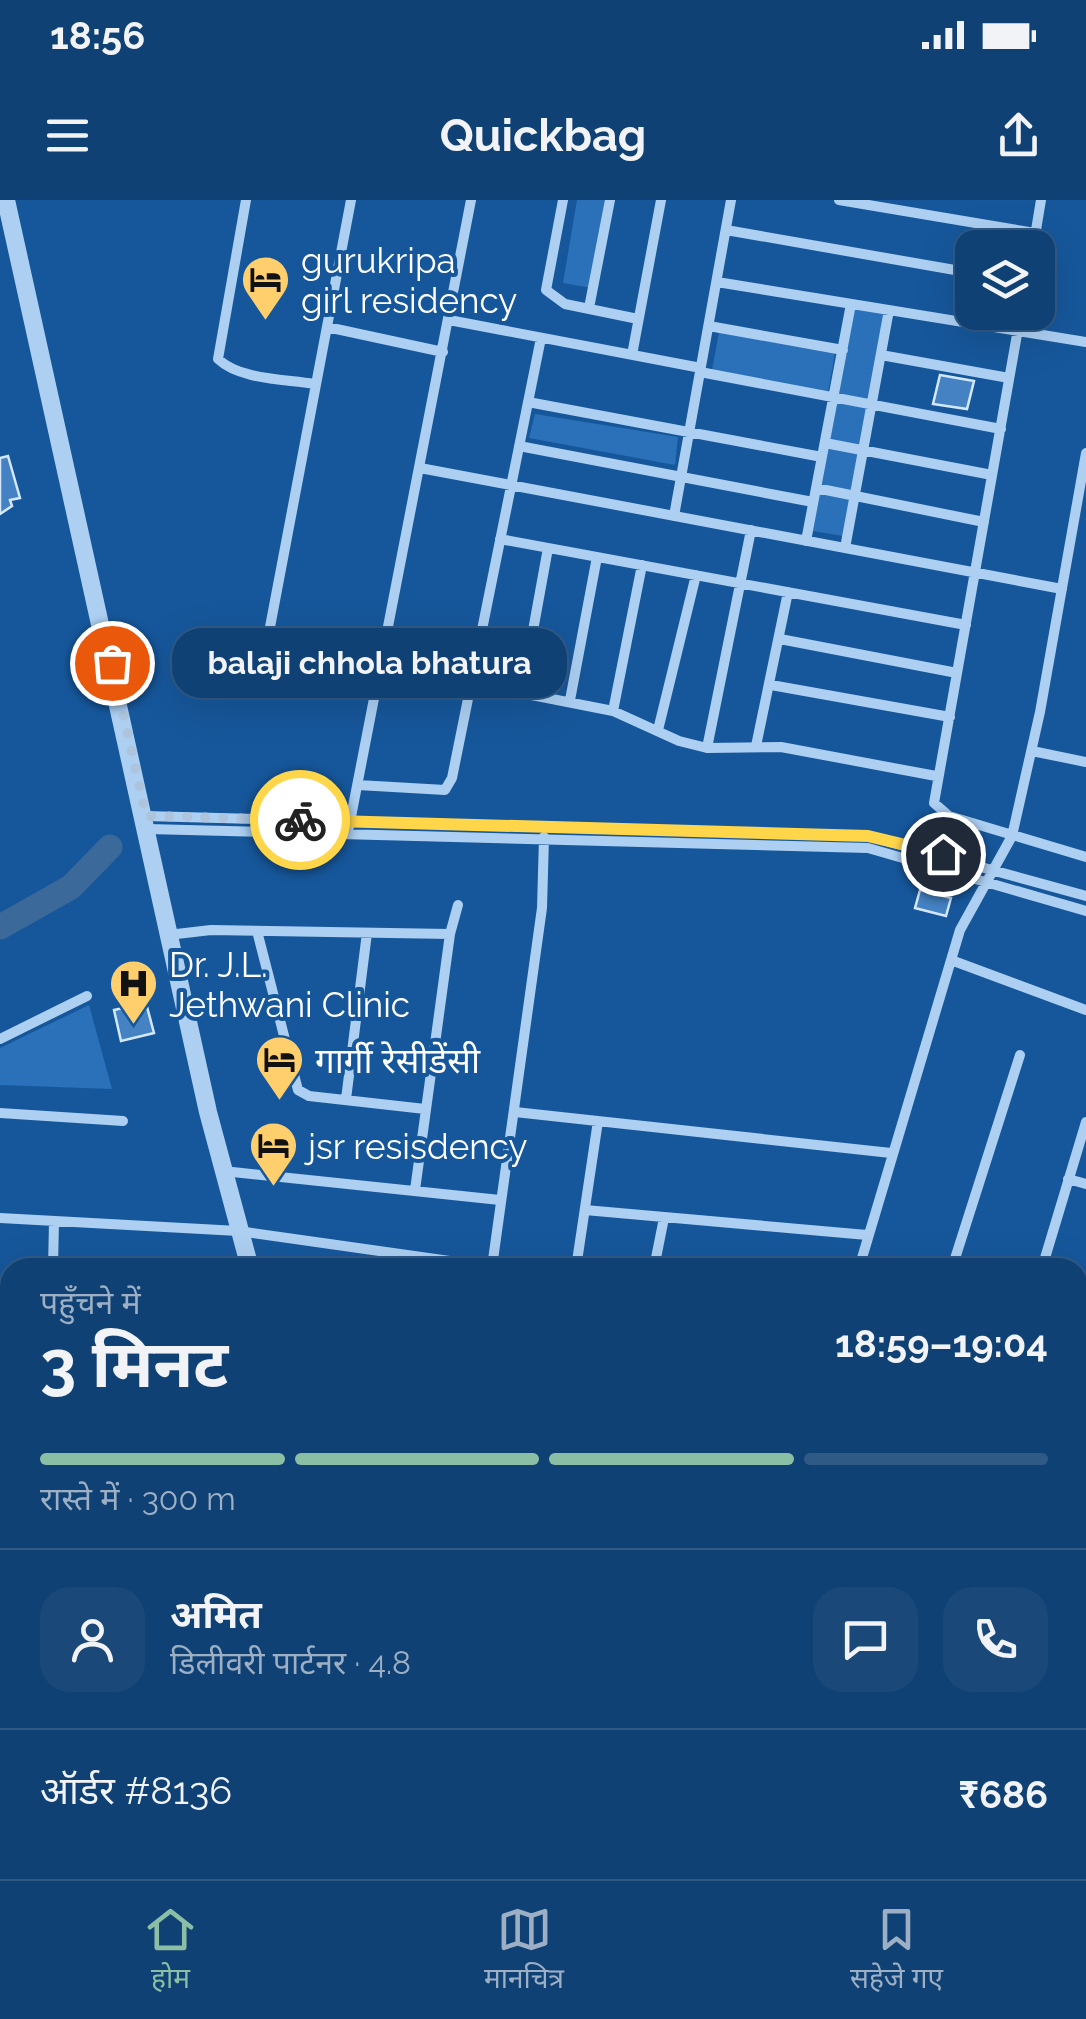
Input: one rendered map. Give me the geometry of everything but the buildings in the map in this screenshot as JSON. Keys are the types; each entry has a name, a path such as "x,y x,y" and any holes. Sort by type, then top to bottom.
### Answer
{"street":[{"path":"6,200 147,823 168,936 247,1258"},
{"path":"246,200 218,359 227,368 314,384"},
{"path":"350,200 270,627 273,638 282,643 378,663"},
{"path":"348,834 378,663 471,200"},
{"path":"564,200 546,290 553,299 638,318"},
{"path":"589,308 610,200"},
{"path":"632,354 661,200"},
{"path":"674,516 732,200"},
{"path":"839,200 1017,230"},
{"path":"1036,230 1041,200"},
{"path":"726,230 955,270"},
{"path":"716,282 955,320"},
{"path":"806,541 851,304"},
{"path":"845,548 890,310"},
{"path":"449,320 1000,429"},
{"path":"327,326 443,352"},
{"path":"708,326 842,350"},
{"path":"1018,330 933,796 940,811 1086,857"},
{"path":"1023,330 1086,342"},
{"path":"358,784 446,790 452,778 542,338"},
{"path":"881,355 1010,378"},
{"path":"528,402 822,457"},
{"path":"825,443 992,475"},
{"path":"520,446 813,502"},
{"path":"861,1258 968,909 1012,836 1032,752 1086,452"},
{"path":"420,468 1062,589"},
{"path":"816,488 984,522"},
{"path":"708,748 750,530"},
{"path":"500,540 966,625"},
{"path":"522,692 548,548"},
{"path":"570,700 597,557"},
{"path":"612,711 642,565"},
{"path":"658,730 696,575"},
{"path":"756,746 788,592"},
{"path":"780,639 958,673"},
{"path":"472,683 612,711 708,748 756,746 936,776"},
{"path":"771,685 950,717"},
{"path":"1032,752 1086,762"},
{"path":"147,823 350,822 868,848 1086,911"},
{"path":"147,823 348,834 868,836 1086,896"},
{"path":"493,1258 542,908 544,832"},
{"path":"415,1190 450,934 458,905"},
{"path":"168,936 257,931 450,934"},
{"path":"257,931 293,1080 309,1096 425,1109"},
{"path":"346,1100 366,933"},
{"path":"951,960 1086,1010"},
{"path":"0,1038 87,996"},
{"path":"955,1258 1020,1055"},
{"path":"514,1112 891,1153"},
{"path":"0,1113 122,1121"},
{"path":"578,1258 598,1122"},
{"path":"1045,1258 1086,1122"},
{"path":"223,1171 500,1200"},
{"path":"1068,1179 1086,1184"},
{"path":"585,1210 867,1235"},
{"path":"0,1218 238,1231 423,1258"},
{"path":"656,1258 664,1218"},
{"path":"53,1258 54,1221"}],"shaded area":[{"path":"577,200 607,200 592,288 563,283"},
{"path":"855,308 885,314 843,536 813,531"},
{"path":"719,332 835,353 828,392 712,370"},
{"path":"535,414 678,437 675,465 529,438"},
{"path":"89,1005 112,1089 0,1085 0,1048"}],"waterway":[{"path":"0,927 71,887 110,847"}],"way so far":[{"path":"112,663 146,816 300,820"}],"place":[{"name":"gurukripa girl residency","path":"266,322"},
{"name":"balaji chhola bhatura","path":"112,663"},
{"name":"Dr. J.L. Jethwani Clinic","path":"134,1026"},
{"name":"गार्गी रेसीडेंसी","path":"280,1102"},
{"name":"jsr resisdency","path":"273,1188"}],"route":[{"path":"300,820 868,836 943,854"}]}
